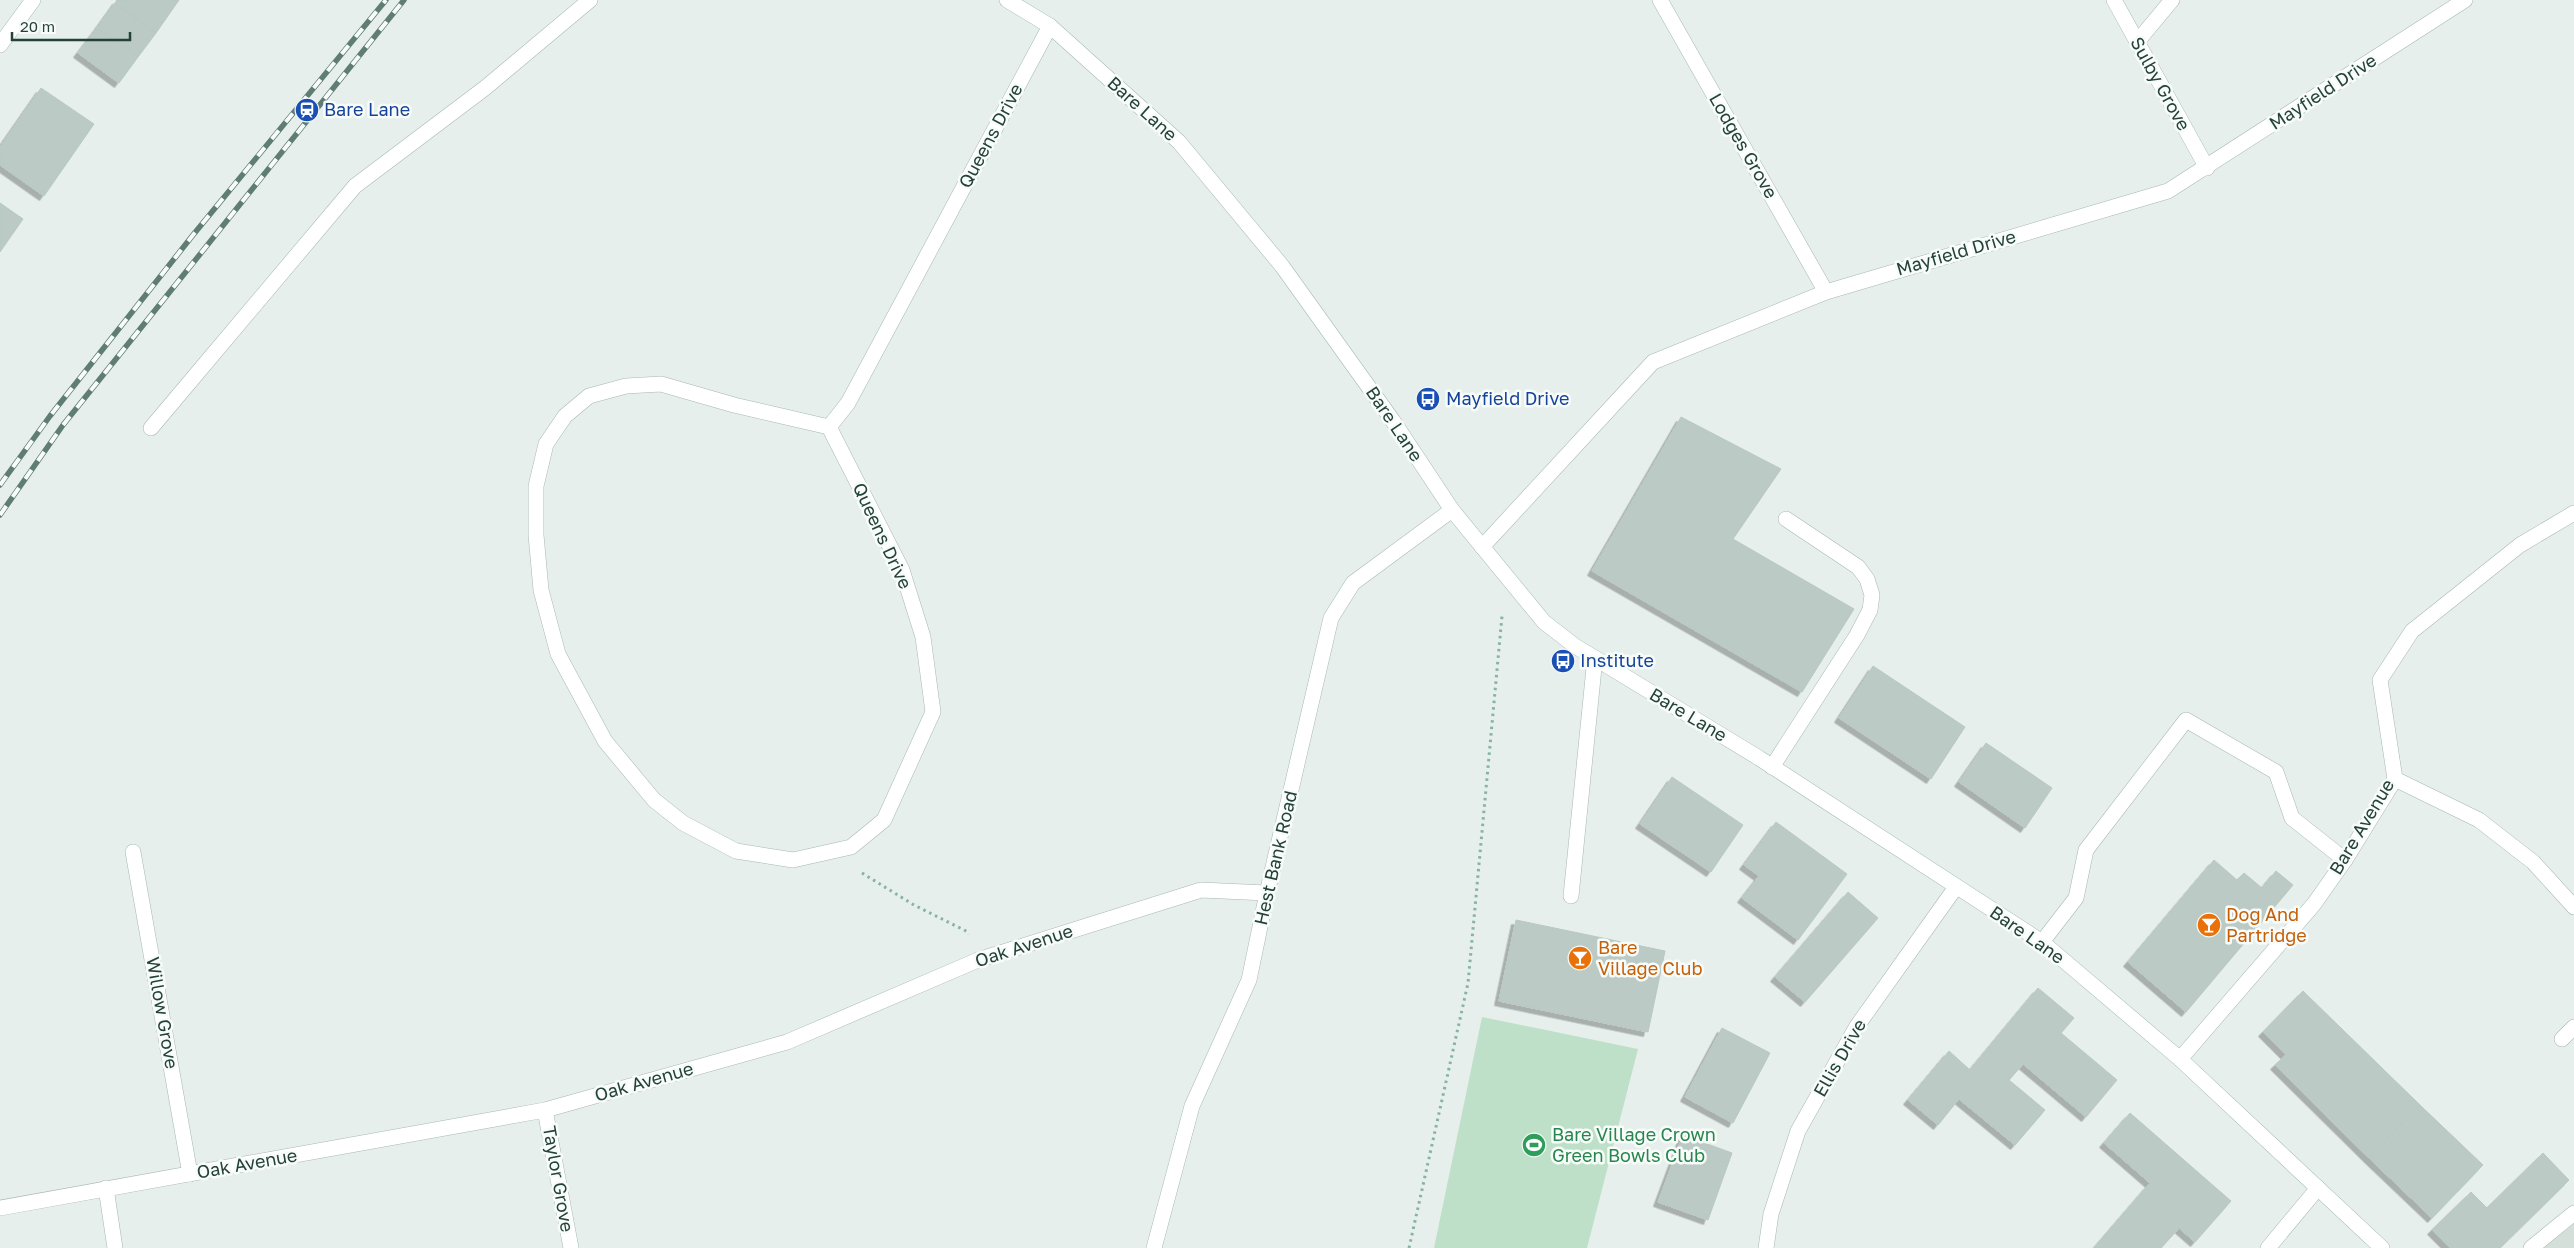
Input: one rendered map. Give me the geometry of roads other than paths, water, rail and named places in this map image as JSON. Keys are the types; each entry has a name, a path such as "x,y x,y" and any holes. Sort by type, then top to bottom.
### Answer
{"street":[{"path":"0,45 32,0"},
{"path":"152,428 356,186 484,88 590,0"},
{"name":"Bare Lane","path":"1008,0 1050,26 1179,142 1264,244 1393,421 1452,510 1544,622 1594,658 1772,767 2042,942 2180,1059 2382,1248"},
{"name":"Lodges Grove","path":"1660,0 1826,292"},
{"name":"Sulby Grove","path":"2114,0 2207,168"},
{"path":"2137,42 2172,0"},
{"name":"Mayfield Drive","path":"1482,547 1653,362 1826,292 2168,191 2207,168 2465,0"},
{"name":"Queens Drive","path":"829,428 848,404 1050,26"},
{"name":"Queens Drive","path":"661,384 734,405 829,428 902,570 923,637 933,712 884,820 851,847 793,860 736,852 683,823 654,800 605,741 558,654 541,590 536,534 536,486 546,444 565,416 589,396 626,386 661,384"},
{"name":"Hest Bank Road","path":"1154,1248 1192,1106 1249,980 1267,893 1331,618 1353,583 1452,510"},
{"name":"Bare Avenue","path":"2180,1059 2314,904 2345,860 2395,779 2380,680 2412,631 2520,545 2574,513"},
{"path":"1772,767 1870,610 1872,595 1867,579 1858,567 1786,519"},
{"path":"1572,896 1594,658"},
{"path":"2042,942 2076,898 2086,850 2186,720 2276,772 2292,818 2345,860"},
{"path":"2395,779 2479,820 2532,862 2574,906"},
{"name":"Willow Grove","path":"133,852 190,1174"},
{"name":"Ellis Drive","path":"1766,1248 1771,1214 1798,1131 1857,1026 1956,887"},
{"name":"Oak Avenue","path":"0,1208 546,1110 787,1042 978,960 1201,890 1267,893"},
{"path":"2562,1039 2574,1027"},
{"name":"Taylor Grove","path":"546,1110 571,1248"},
{"path":"106,1188 115,1248"},
{"path":"2268,1248 2318,1188"},
{"path":"2531,1248 2574,1212"}],"railway":[{"path":"0,485 50,416 193,235 386,0"},
{"path":"0,515 63,425 404,0"}],"place":[{"name":"Bare Lane","path":"307,110"},
{"name":"Mayfield Drive","path":"1428,399"},
{"name":"Institute","path":"1563,661"},
{"name":"Dog And Partridge","path":"2209,925"},
{"name":"Bare Village Club","path":"1580,958"},
{"name":"Bare Village Crown Green Bowls Club","path":"1534,1145"}]}
